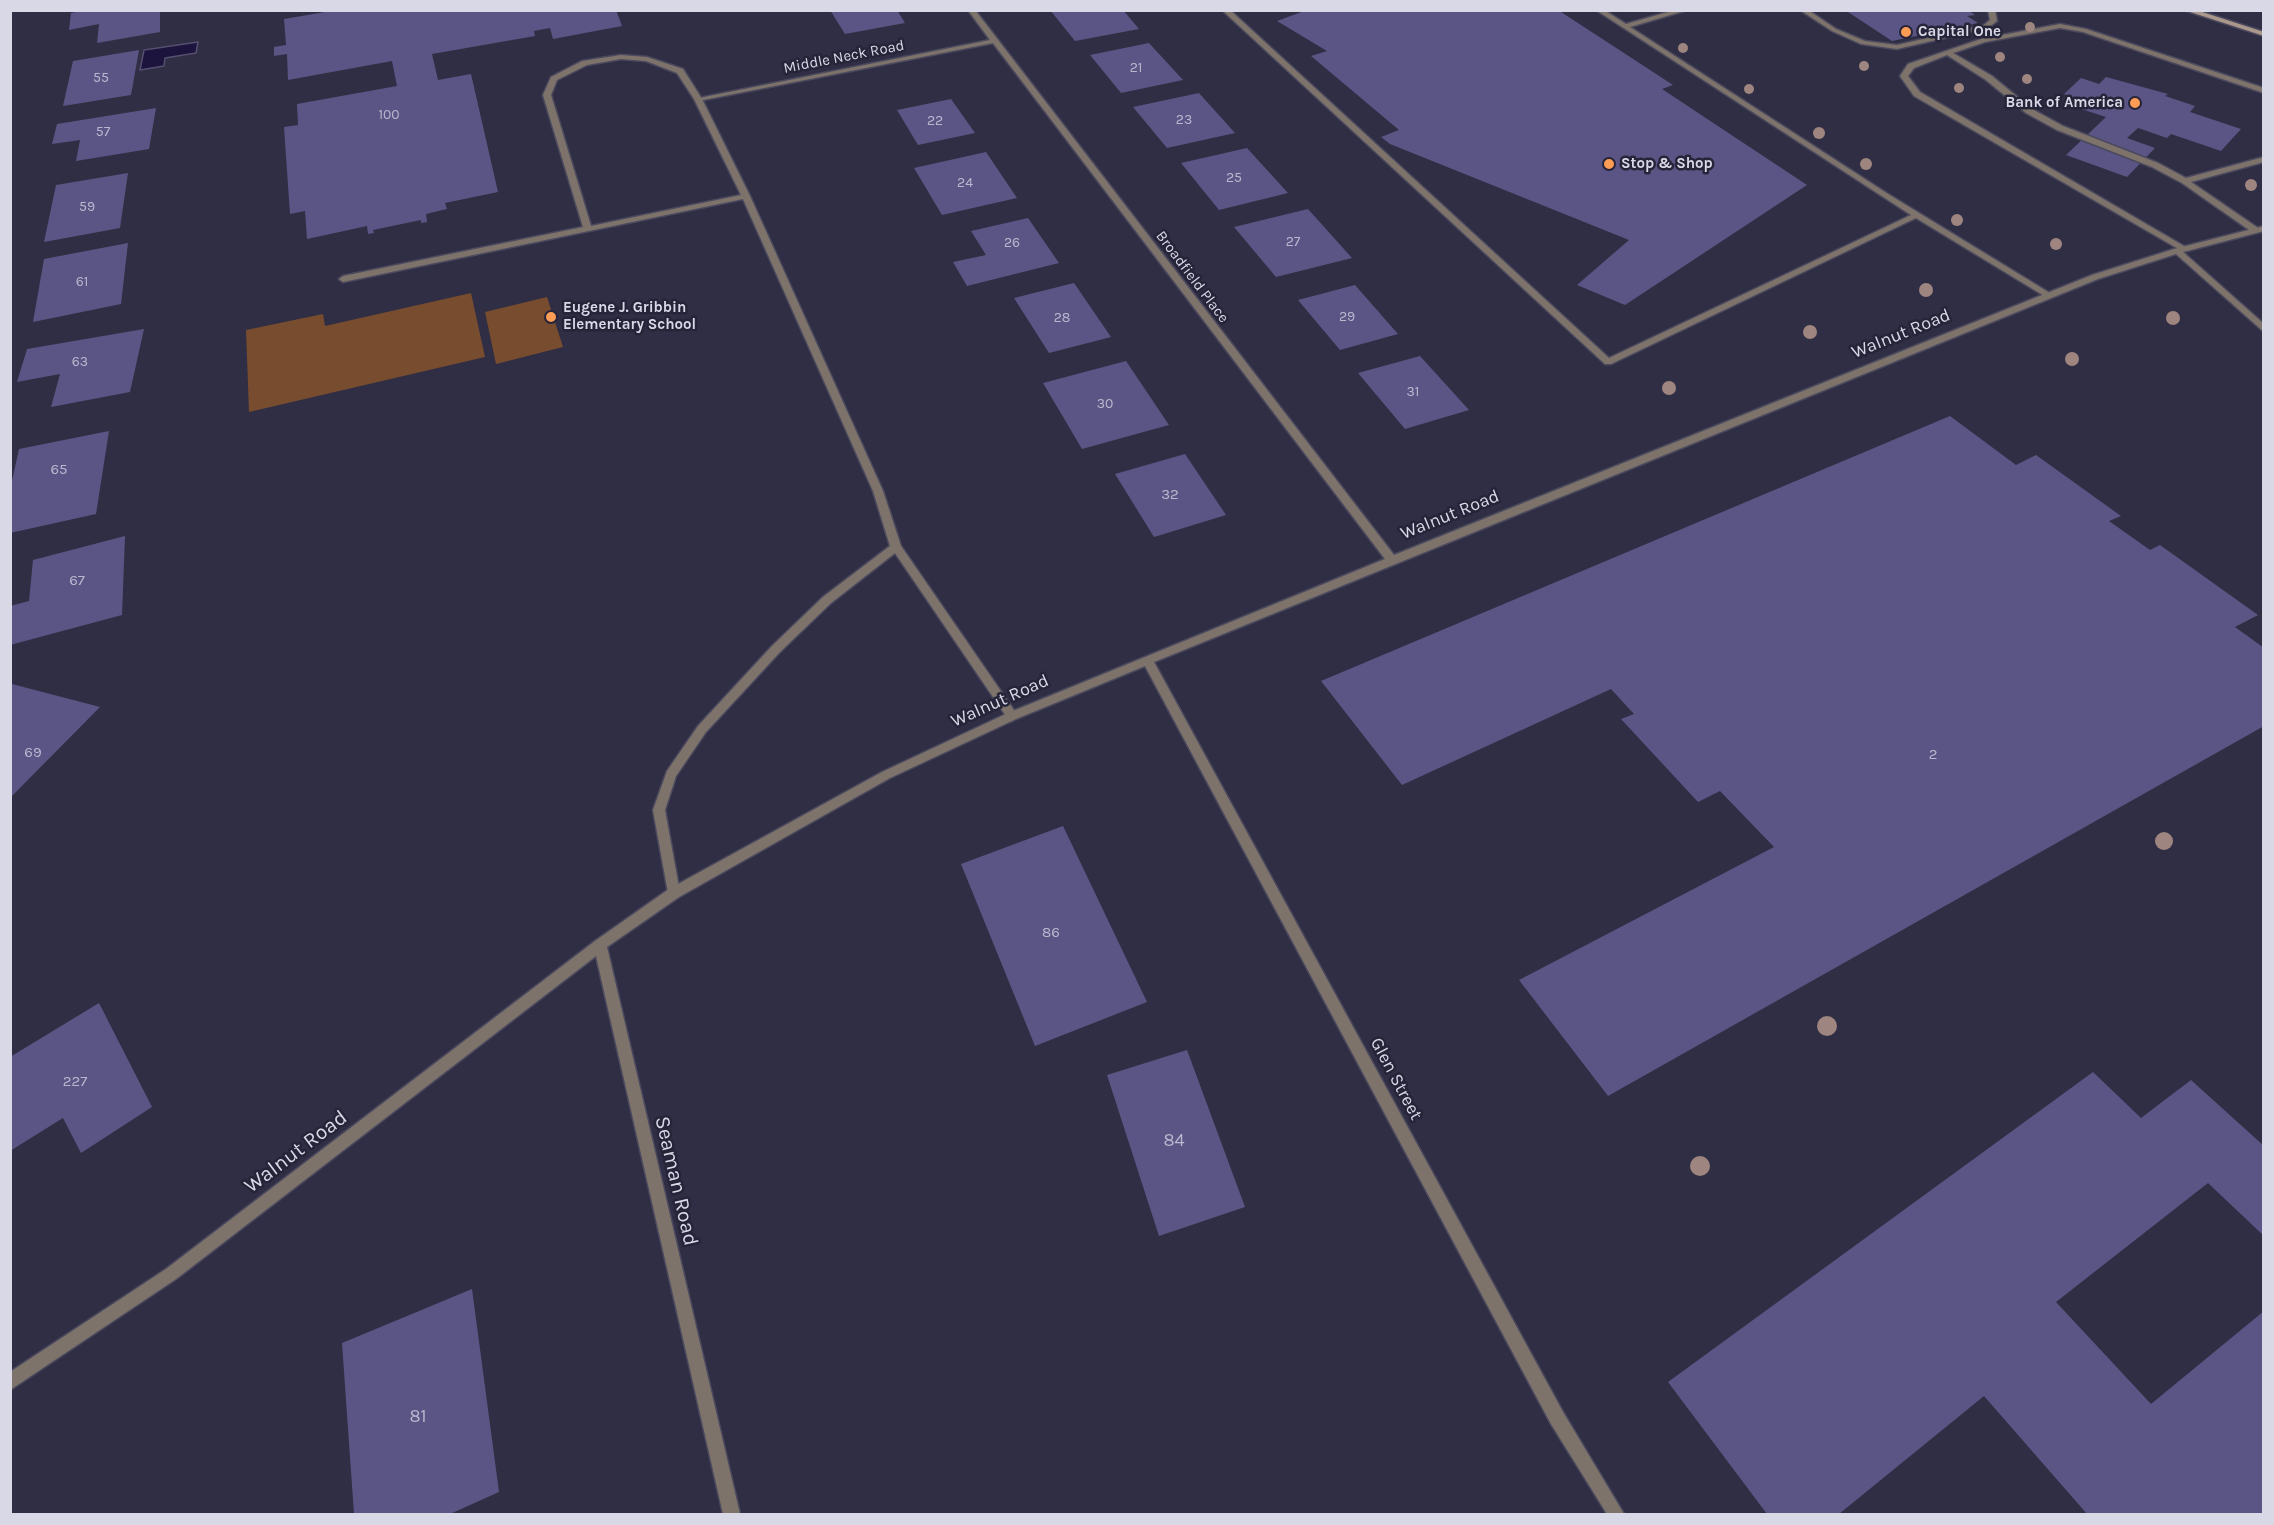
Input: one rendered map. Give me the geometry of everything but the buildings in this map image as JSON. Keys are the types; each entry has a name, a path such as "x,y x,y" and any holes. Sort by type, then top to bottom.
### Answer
{"main road":[{"path":"2187,10 2264,34"}],"street":[{"name":"Broadfield Place","path":"971,10 1392,560"},
{"path":"1226,10 1608,362 1917,215"},
{"path":"1599,10 1917,215 2049,295"},
{"path":"1624,27 1684,10"},
{"path":"1803,10 1834,30 1863,43 1897,47 1986,27 1994,21 1991,10"},
{"path":"2264,91 2084,30 2060,26 1983,40 1911,66 1904,76 1917,94 2181,250 2264,329"},
{"name":"Middle Neck Road","path":"698,99 994,41"},
{"path":"1948,53 1989,78 2029,111 2060,128 2156,165 2259,229"},
{"path":"588,229 547,94 554,79 585,63 621,57 647,59 680,71 698,99 746,196 878,491 896,547 1012,716"},
{"path":"2185,181 2264,159"},
{"path":"343,279 746,196"},
{"name":"Walnut Road","path":"674,893 886,775 1012,716 1392,560 2095,277 2259,229"},
{"path":"600,945 674,893 659,810 671,774 702,729 776,649 827,600 896,547"},
{"name":"Glen Street","path":"1147,660 1557,1418 1616,1515"},
{"name":"Walnut Road","path":"10,1382 171,1274 600,945"},
{"name":"Seaman Road","path":"600,945 732,1515"}],"shaded area":[{"path":"198,42 196,53 165,58 164,66 140,70 144,50"},
{"path":"471,293 485,357 249,412 246,330 323,314 325,326"},
{"path":"547,297 563,347 496,364 485,312"}],"place":[{"name":"Capital One","path":"1906,32"},
{"name":"Bank of America","path":"2135,103"},
{"name":"Stop & Shop","path":"1609,164"},
{"name":"Eugene J. Gribbin Elementary School","path":"551,317"}]}
